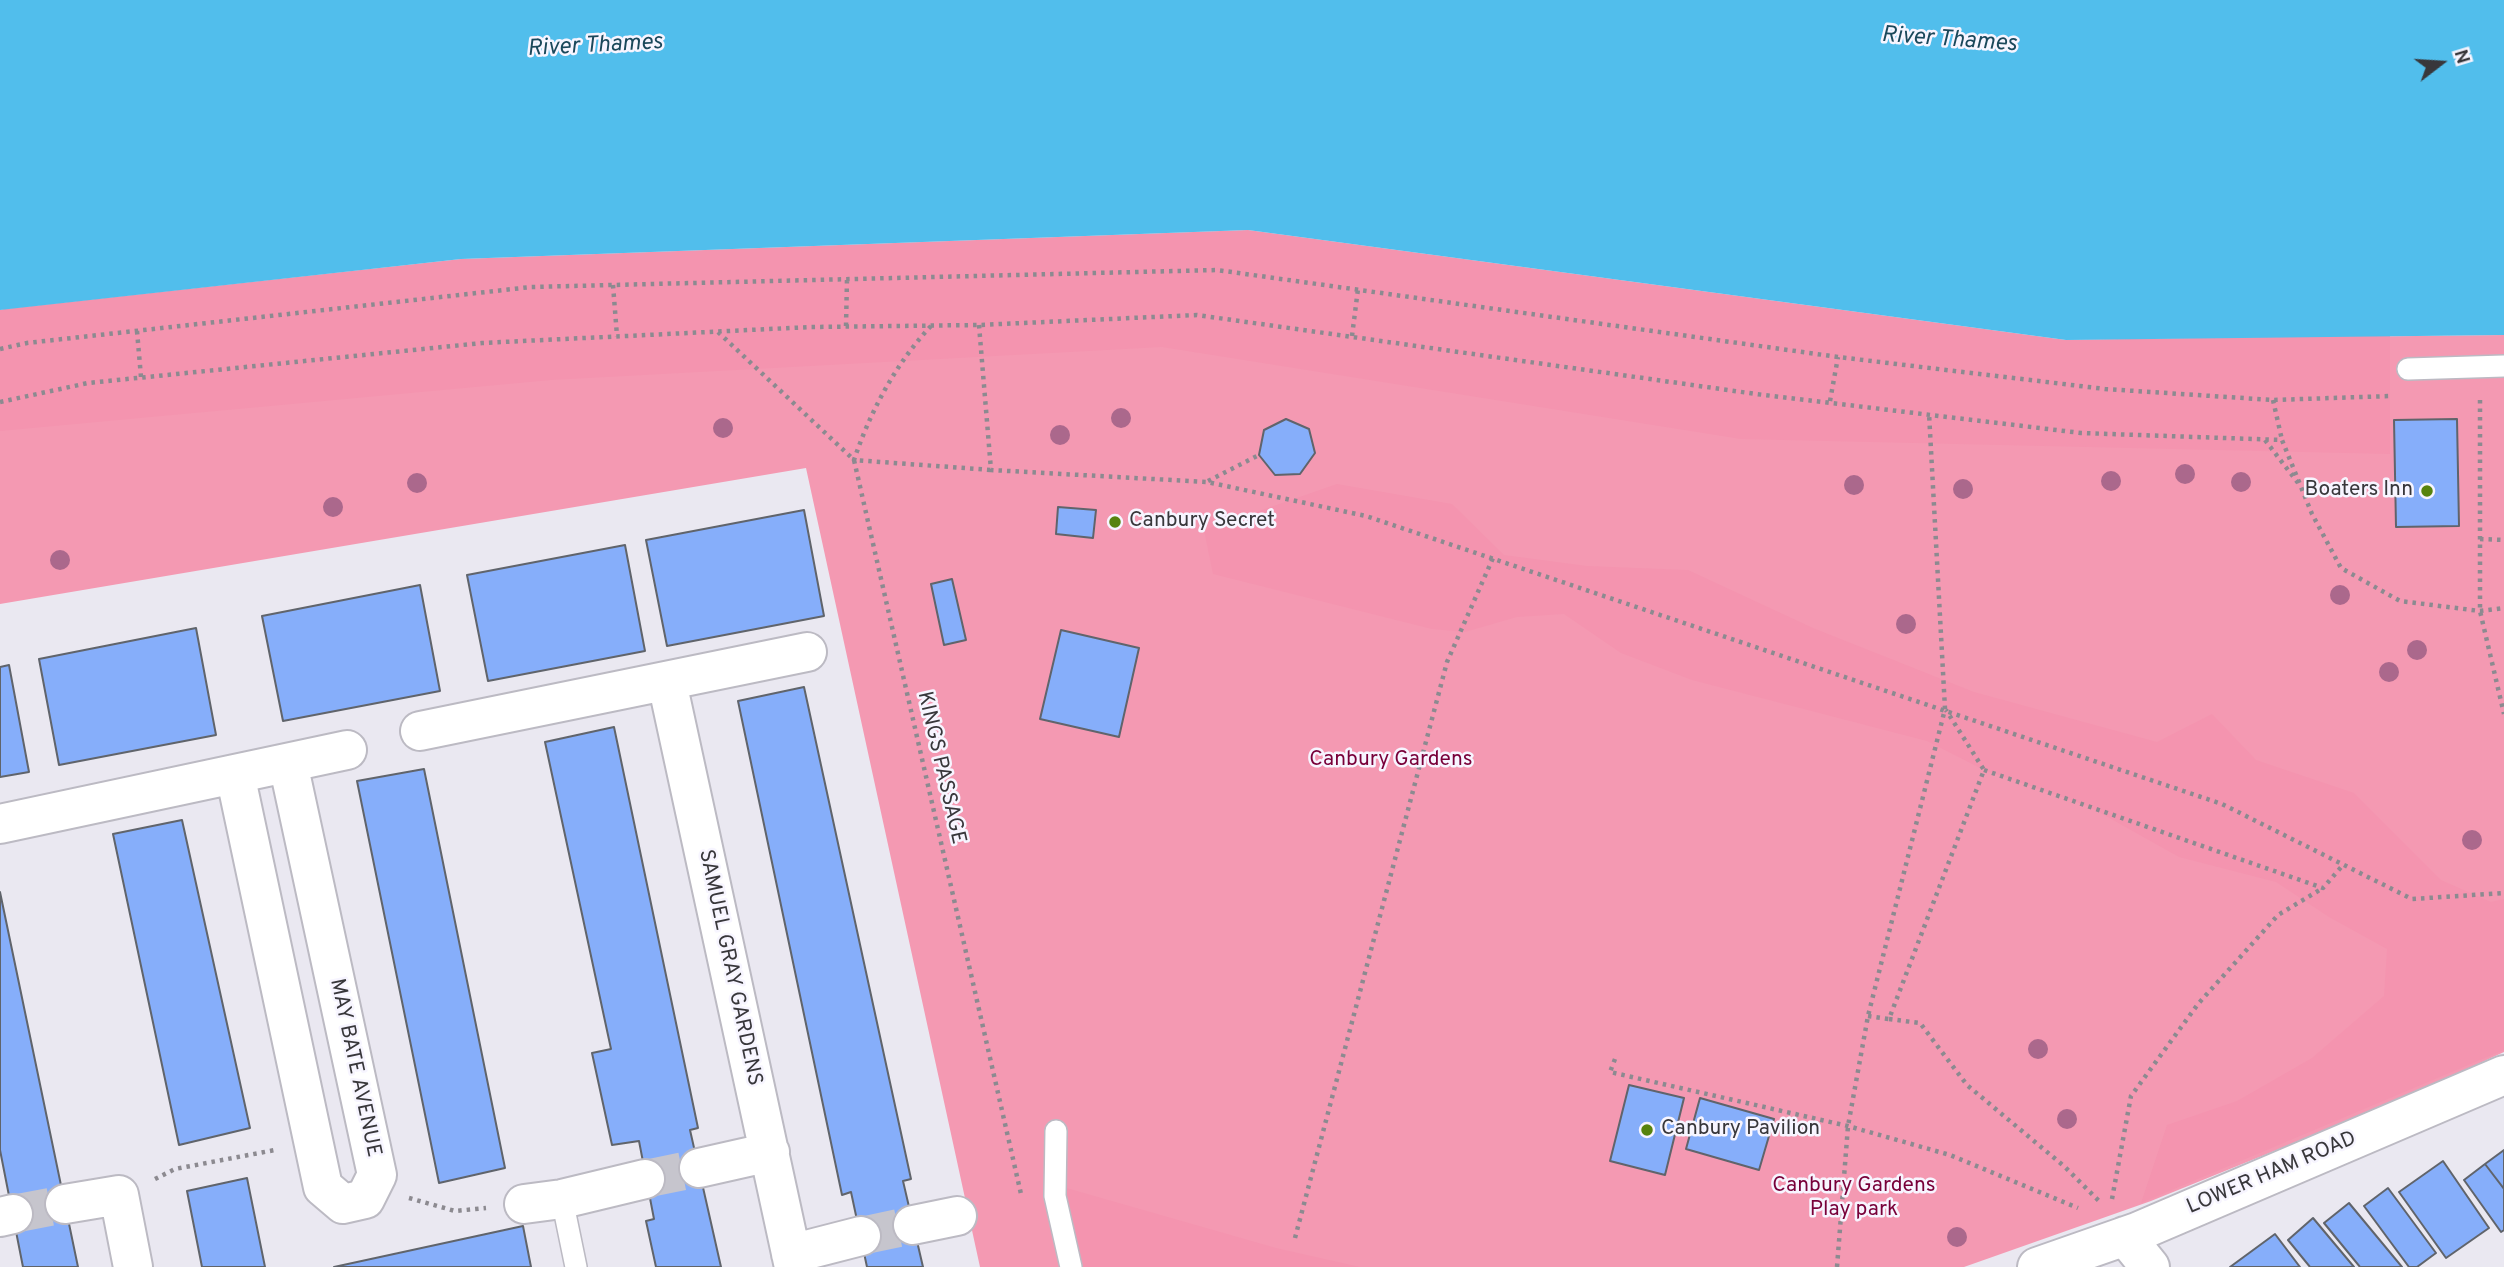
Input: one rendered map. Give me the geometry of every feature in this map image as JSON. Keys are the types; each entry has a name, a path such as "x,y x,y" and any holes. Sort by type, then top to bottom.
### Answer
{"street":[{"path":"420,732 807,652"},
{"name":"SAMUEL GRAY GARDENS","path":"667,682 793,1260 860,1237"},
{"path":"0,824 347,750"},
{"name":"MAY BATE AVENUE","path":"235,774 323,1187 343,1204 365,1199 377,1175 288,763"},
{"name":"LOWER HAM ROAD","path":"2037,1267 2124,1228 2504,1075"},
{"path":"699,1168 770,1152"},
{"path":"524,1204 562,1199 645,1179"},
{"path":"65,1204 119,1195 133,1267"},
{"path":"913,1225 957,1216"},
{"path":"2124,1228 2150,1267"}],"lane":[{"path":"2408,369 2504,366"},
{"path":"1056,1131 1055,1196 1071,1267"},
{"path":"562,1199 576,1267"}],"path":[{"path":"0,349 27,343 531,287 1217,270 1838,357 2105,389 2273,400 2397,396"},
{"path":"846,326 847,279"},
{"path":"613,285 617,336"},
{"path":"1352,336 1358,289"},
{"path":"0,401 88,383 482,343 717,331 979,325 1197,315 1756,394 2081,433 2282,440"},
{"path":"854,460 863,432 909,349 932,325"},
{"path":"979,325 991,470"},
{"path":"137,331 141,377"},
{"path":"717,331 854,460 1207,482 1366,516 2222,804 2412,899 2504,893"},
{"path":"1830,401 1838,357"},
{"path":"2273,400 2282,440 2312,514 2341,568 2400,601 2480,611 2504,608"},
{"path":"2481,407 2480,611 2504,714"},
{"path":"1837,1267 1848,1126 1868,1016 1945,709 1929,413"},
{"path":"2265,440 2287,472 2302,487"},
{"path":"1207,482 1259,455"},
{"name":"KINGS PASSAGE","path":"854,460 1022,1200"},
{"path":"2480,539 2504,540"},
{"path":"1295,1238 1447,662 1493,558"},
{"path":"1945,709 1984,770 2323,888"},
{"path":"1889,1019 1984,770"},
{"path":"2124,1228 2113,1179 2132,1096 2198,1004 2278,915 2323,888 2343,865"},
{"path":"1868,1016 1920,1023 1967,1085 2065,1167 2124,1228"},
{"path":"1615,1059 1610,1072 1848,1126 1950,1155 2124,1228"},
{"path":"119,1195 175,1169 313,1143"},
{"path":"371,1187 455,1211 524,1204"}],"green space":[{"name":"Canbury Gardens","path":"0,310 2066,340 2504,335 2504,1052 2395,1102 2151,1201 1964,1267 980,1267 806,468 0,604"}],"shaded area":[{"path":"1248,230 2066,340 2390,335 2390,454 1741,439 1162,347 551,380 0,431 0,310 4,309 461,259"},
{"path":"1337,484 1452,504 1504,555 1587,566 1688,570 1813,628 1974,692 2157,742 2212,714 2256,760 2354,793 2441,880 2491,902 2504,899 2504,1050 2141,1203 2167,1125 2237,1101 2312,1058 2384,996 2387,949 2329,917 2276,882 2179,857 2088,806 1984,770 1927,741 1692,680 1621,653 1564,614 1517,617 1465,632 1432,629 1213,574 1204,530"},
{"path":"1063,1187 1276,1248 1360,1267 1073,1267"}],"water":[{"name":"River Thames","path":"0,0 2504,0 2504,335 2066,340 1248,230 461,259 0,310"}],"building":[{"path":"1286,419 1309,429 1315,453 1300,474 1275,475 1259,455 1264,430"},
{"name":"Boaters Inn","path":"2457,419 2459,526 2396,527 2394,420"},
{"path":"1058,507 1096,510 1093,538 1056,534"},
{"path":"804,510 824,616 667,646 646,540"},
{"path":"625,545 645,651 488,681 467,575"},
{"path":"952,579 966,640 944,645 931,584"},
{"path":"420,585 440,691 283,721 262,616"},
{"path":"196,628 216,735 59,765 39,659"},
{"path":"1061,630 1139,648 1119,737 1040,719"},
{"path":"9,665 29,772 0,777 0,667"},
{"path":"804,687 911,1179 903,1181 923,1267 867,1267 851,1192 842,1195 738,701"},
{"path":"614,727 698,1128 690,1130 721,1267 656,1267 646,1221 654,1219 639,1141 612,1145 592,1053 611,1049 545,742"},
{"path":"424,769 505,1168 439,1183 357,781"},
{"path":"182,820 250,1128 179,1145 113,834"},
{"path":"0,892 78,1267 23,1267 0,1150"},
{"name":"Canbury Pavilion","path":"1629,1085 1684,1098 1665,1175 1610,1161"},
{"path":"1700,1098 1774,1119 1759,1170 1686,1149"},
{"path":"2504,1150 2504,1189 2485,1164"},
{"path":"2443,1161 2489,1228 2446,1258 2399,1192"},
{"path":"2485,1164 2504,1189 2504,1230 2501,1232 2464,1180"},
{"path":"247,1178 265,1267 202,1267 187,1191"},
{"path":"2388,1188 2436,1253 2417,1267 2409,1267 2364,1206"},
{"path":"2349,1203 2402,1267 2360,1267 2324,1223"},
{"path":"2313,1218 2354,1267 2310,1267 2288,1240"},
{"path":"523,1226 531,1267 334,1267"},
{"path":"2275,1234 2300,1267 2230,1267"}],"tunnel":[{"path":"645,1179 699,1168"},
{"path":"13,1214 65,1204"},
{"path":"861,1236 913,1225"}],"place":[{"name":"Boaters Inn","path":"2427,491"},
{"name":"Canbury Secret","path":"1115,522"},
{"name":"Canbury Pavilion","path":"1647,1130"}],"park label":[{"name":"Canbury Gardens Play park","path":"1854,1199"}]}
